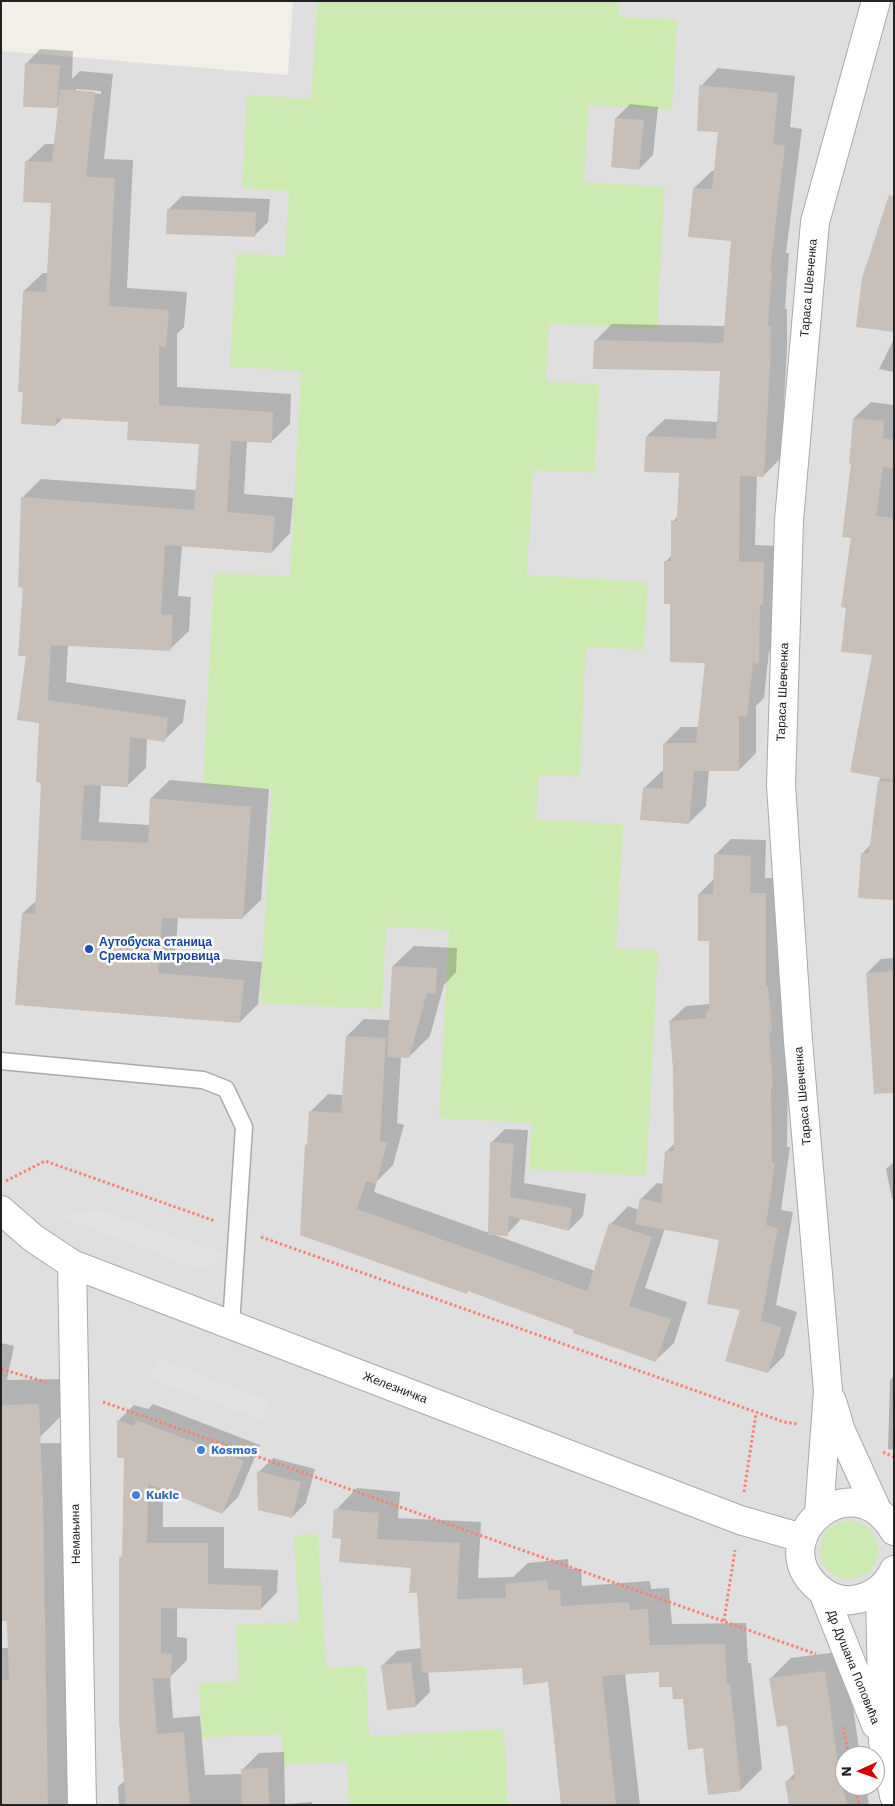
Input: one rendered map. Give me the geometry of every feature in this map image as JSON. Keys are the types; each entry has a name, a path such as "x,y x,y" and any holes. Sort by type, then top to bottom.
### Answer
{"street":[{"name":"Тараса Шевченка","path":"819,1513 833,1429 798,1041 781,785 788,530 815,222 876,1"},
{"name":"Железничка","path":"1,1210 33,1238 72,1264 740,1520 802,1538"},
{"name":"Немањина","path":"72,1264 82,1805"},
{"name":"Тараса Шевченка","path":"833,1429 877,1510 888,1521 894,1531"},
{"path":"877,1510 863,1504 847,1502 832,1506 819,1513 809,1524 802,1538 801,1553 804,1568 811,1582 823,1592 836,1598 851,1600 866,1597 887,1580"},
{"name":"Др Душана Поповића","path":"883,1742 887,1580"},
{"name":"Др Душана Поповића","path":"823,1592 883,1742 894,1796"}],"lane":[{"path":"1,1061 203,1080 226,1090 244,1127 231,1325"}],"path":[{"path":"1,1184 45,1161 784,1422 833,1429 894,1457"},
{"path":"1,1369 73,1390 809,1650 824,1659"},
{"path":"841,1717 847,1746"}],"shaded area":[{"path":"293,1 894,1 894,1805 1,1805 1,51 288,75"},
{"path":"93,1208 226,1255 201,1270 63,1218"},
{"path":"158,1358 269,1401 262,1420 151,1379"}],"green space":[{"path":"317,1 619,1 618,17 677,20 672,110 588,105 584,182 665,187 657,329 549,324 546,381 599,384 595,473 533,470 527,575 648,582 644,650 586,647 580,777 539,775 536,819 623,824 616,948 658,951 646,1176 529,1169 532,1123 439,1118 449,930 386,927 382,1009 260,1003 272,789 203,785 214,573 290,576 301,371 230,367 236,253 285,256 289,191 242,188 247,95 311,99"},
{"path":"849,1521 860,1523 870,1529 876,1539 878,1550 876,1561 870,1571 860,1577 849,1579 838,1577 828,1571 822,1561 820,1550 822,1539 828,1529 838,1523"},
{"path":"318,1534 326,1668 366,1666 369,1736 504,1729 508,1805 349,1805 347,1762 283,1765 281,1734 202,1738 199,1683 239,1681 236,1625 299,1622 294,1535"}],"building":[{"path":"25,63 60,65 57,108 23,107"},
{"path":"699,85 778,93 773,144 785,146 770,270 772,270 768,326 771,326 770,366 764,477 740,476 739,562 764,562 763,605 760,605 759,664 753,663 747,717 739,716 739,771 694,771 689,824 640,820 643,787 663,789 663,743 696,743 705,663 670,662 670,604 664,604 664,561 671,561 671,521 677,521 679,473 644,472 646,436 716,439 720,371 593,369 594,340 723,343 731,241 688,237 693,188 712,189 718,132 697,131"},
{"path":"60,89 95,92 86,177 115,178 109,306 169,310 166,347 159,346 159,405 273,412 272,443 231,441 227,512 275,516 272,553 165,545 161,614 173,615 171,651 51,645 48,700 168,718 165,742 130,737 128,787 84,785 81,840 148,843 150,798 251,807 243,919 162,918 158,973 244,980 240,1023 15,1005 22,913 35,914 41,783 36,782 39,723 17,720 26,656 18,656 23,588 18,587 21,497 194,510 199,444 127,440 128,422 57,418 56,426 21,424 23,392 18,392 23,291 46,292 51,203 23,202 25,161 52,162"},
{"path":"615,118 644,120 639,170 611,167"},
{"path":"889,195 894,196 894,332 856,327 862,278"},
{"path":"167,209 256,212 255,237 166,234"},
{"path":"853,418 884,421 883,438 894,440 894,468 883,467 876,516 894,518 894,780 850,772 872,655 841,652 846,608 841,607 851,538 842,537 851,464 849,464"},
{"path":"878,781 894,782 894,900 858,898 861,853 869,853"},
{"path":"714,854 751,856 750,893 766,893 766,986 768,986 772,1031 769,1031 773,1088 771,1088 772,1163 775,1163 766,1225 778,1228 761,1321 782,1327 768,1373 725,1361 740,1310 707,1304 719,1240 635,1224 640,1198 661,1203 665,1151 674,1151 673,1069 669,1021 706,1018 706,1011 709,1011 709,941 698,941 698,894 713,894"},
{"path":"392,966 437,968 436,994 427,993 409,1058 387,1057"},
{"path":"894,971 894,1093 874,1094 866,973"},
{"path":"346,1036 386,1038 380,1141 387,1143 376,1184 366,1181 357,1209 587,1291 609,1223 652,1237 629,1306 671,1319 656,1362 573,1333 574,1330 468,1291 467,1294 300,1235 305,1145 307,1145 309,1111 341,1113"},
{"path":"490,1142 514,1144 510,1197 572,1208 569,1231 509,1216 508,1236 488,1235"},
{"path":"39,1404 43,1499 48,1805 1,1805 1,1680 9,1680 7,1621 2,1621 1,1405"},
{"path":"117,1420 134,1426 136,1420 244,1461 222,1514 148,1484 147,1543 208,1543 208,1584 262,1586 261,1610 161,1608 161,1653 172,1654 171,1678 153,1678 157,1734 184,1732 190,1805 126,1805 119,1721 119,1557 122,1557 124,1458 117,1458"},
{"path":"257,1471 301,1482 292,1518 258,1510"},
{"path":"334,1509 379,1513 377,1539 460,1543 457,1599 506,1598 505,1584 547,1580 548,1590 560,1590 561,1606 629,1602 630,1610 648,1609 650,1645 725,1644 727,1684 730,1684 741,1791 708,1795 703,1748 688,1750 683,1699 673,1699 672,1687 659,1687 659,1672 602,1676 616,1805 561,1805 548,1682 523,1685 522,1668 422,1673 417,1593 409,1593 411,1568 339,1562 341,1539 332,1538"},
{"path":"411,1662 416,1707 387,1710 381,1665"},
{"path":"825,1671 835,1746 835,1796 845,1796 847,1805 789,1805 785,1781 795,1779 787,1725 777,1727 769,1678"},
{"path":"268,1768 269,1805 242,1805 241,1769"}],"place":[{"name":"Аутобуска станица Сремска Митровица","path":"89,949"},
{"name":"Kosmos","path":"201,1450"},
{"name":"Kukic","path":"136,1495"}]}
